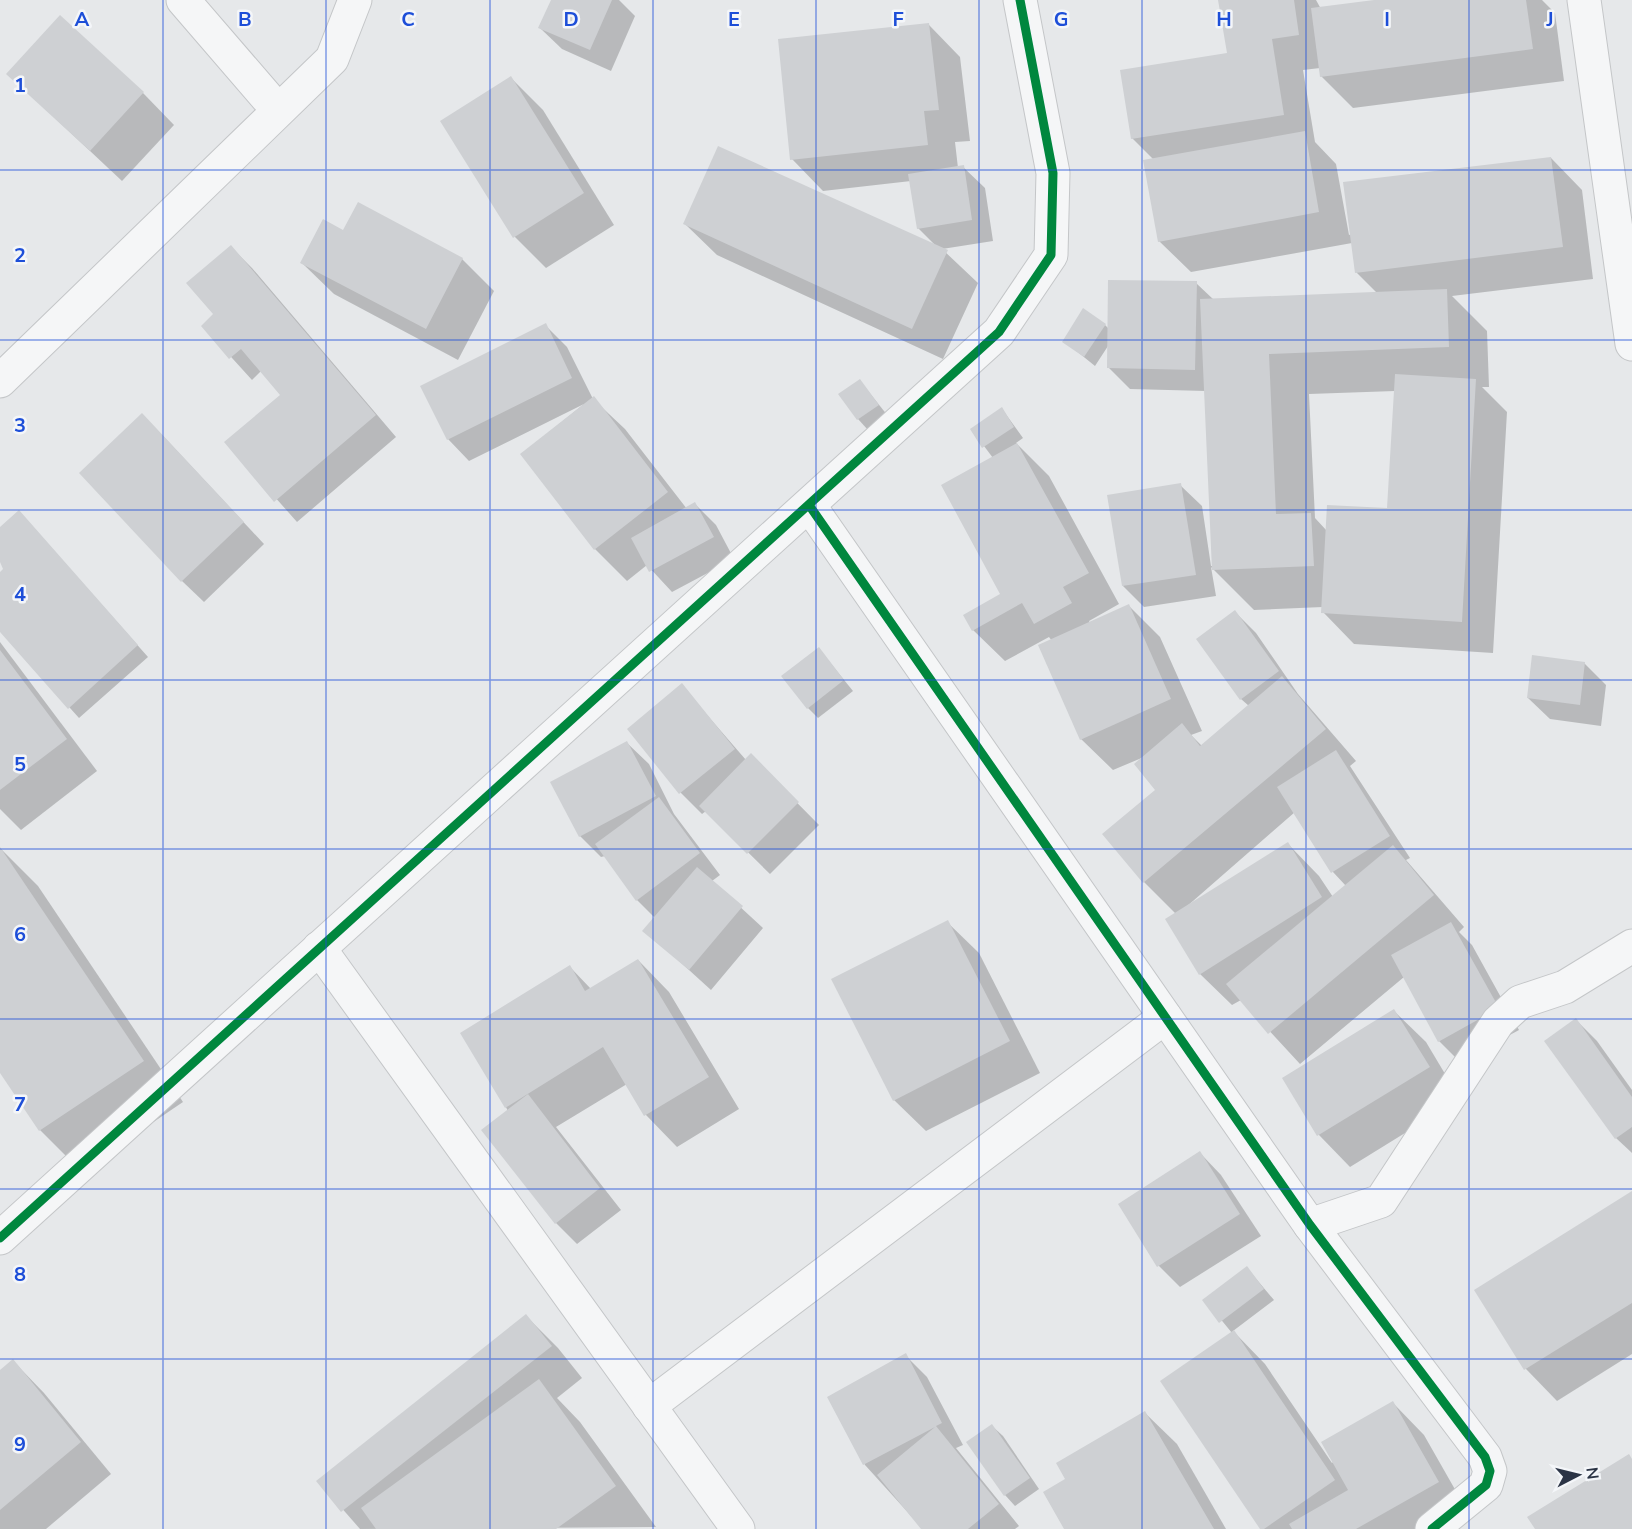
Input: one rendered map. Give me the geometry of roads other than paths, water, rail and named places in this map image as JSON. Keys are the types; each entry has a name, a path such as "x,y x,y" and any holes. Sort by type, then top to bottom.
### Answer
{"street":[{"path":"183,0 277,109"},
{"path":"3,372 332,59 356,0"},
{"path":"0,1238 999,332 1051,255 1053,173 1020,0"},
{"path":"1584,0 1632,344"},
{"path":"809,505 1310,1225 1485,1457 1490,1471 1486,1485 1432,1529"},
{"path":"1310,1225 1380,1201 1498,1022 1520,1002 1565,987 1632,946"},
{"path":"320,948 738,1529"},
{"path":"650,1406 1166,1017"}]}
